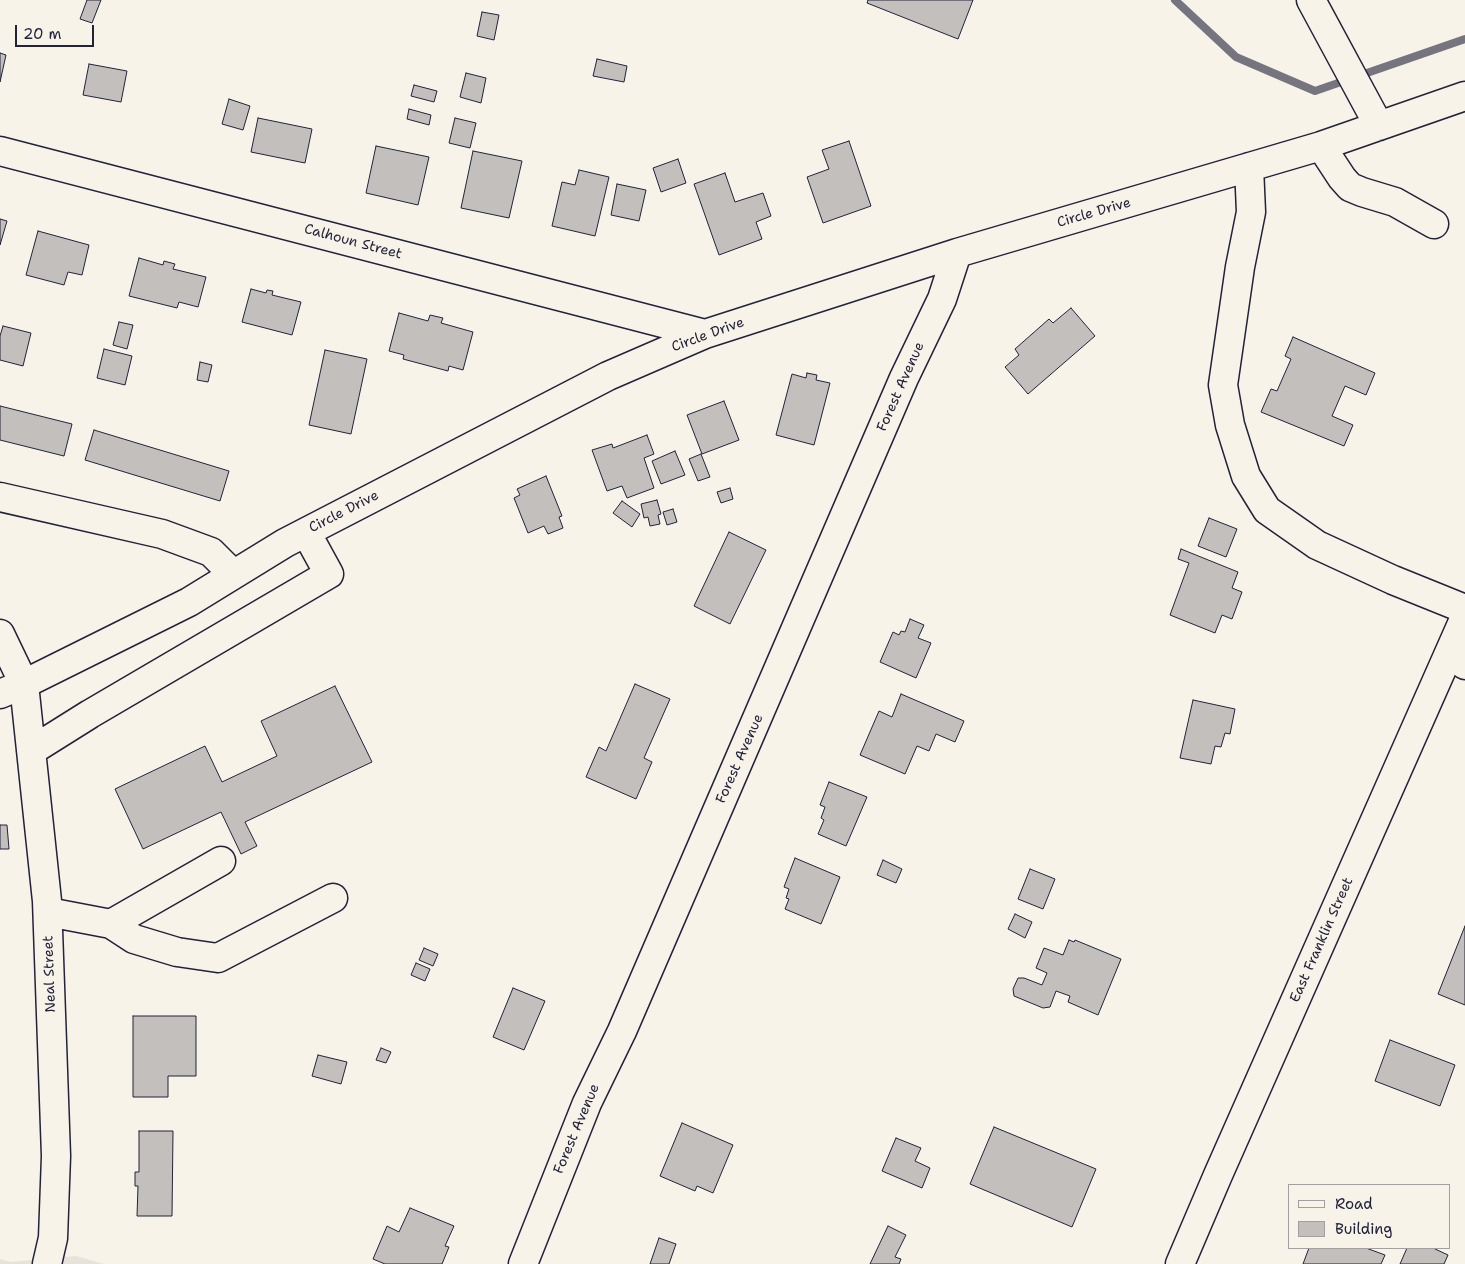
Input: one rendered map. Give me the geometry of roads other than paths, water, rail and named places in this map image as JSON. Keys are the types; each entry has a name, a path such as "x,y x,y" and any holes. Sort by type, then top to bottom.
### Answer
{"street":[{"path":"1311,0 1379,126"},
{"name":"Circle Drive","path":"12,689 189,602 306,532 608,376 705,334 957,253 1321,146 1465,96"},
{"path":"1321,146 1350,187 1395,202 1434,224"},
{"name":"Calhoun Street","path":"0,151 705,334"},
{"path":"1249,167 1251,212 1240,267 1223,385 1230,425 1246,476 1267,510 1317,545 1393,580 1465,609"},
{"name":"Forest Avenue","path":"523,1264 587,1103 622,1031 904,378 942,298 957,253"},
{"path":"0,497 162,534 211,552 233,574"},
{"path":"31,751 90,714 329,574 306,532"},
{"name":"East Franklin Street","path":"1180,1264 1218,1175 1457,659 1465,616"},
{"name":"Neal Street","path":"0,634 12,689 31,751 48,912 56,1156 53,1238 47,1264"},
{"path":"111,924 222,861"},
{"path":"48,912 111,924 134,939 176,952 218,958 333,898"}],"waterway":[{"path":"1175,0 1236,57 1315,91 1465,39"}]}
